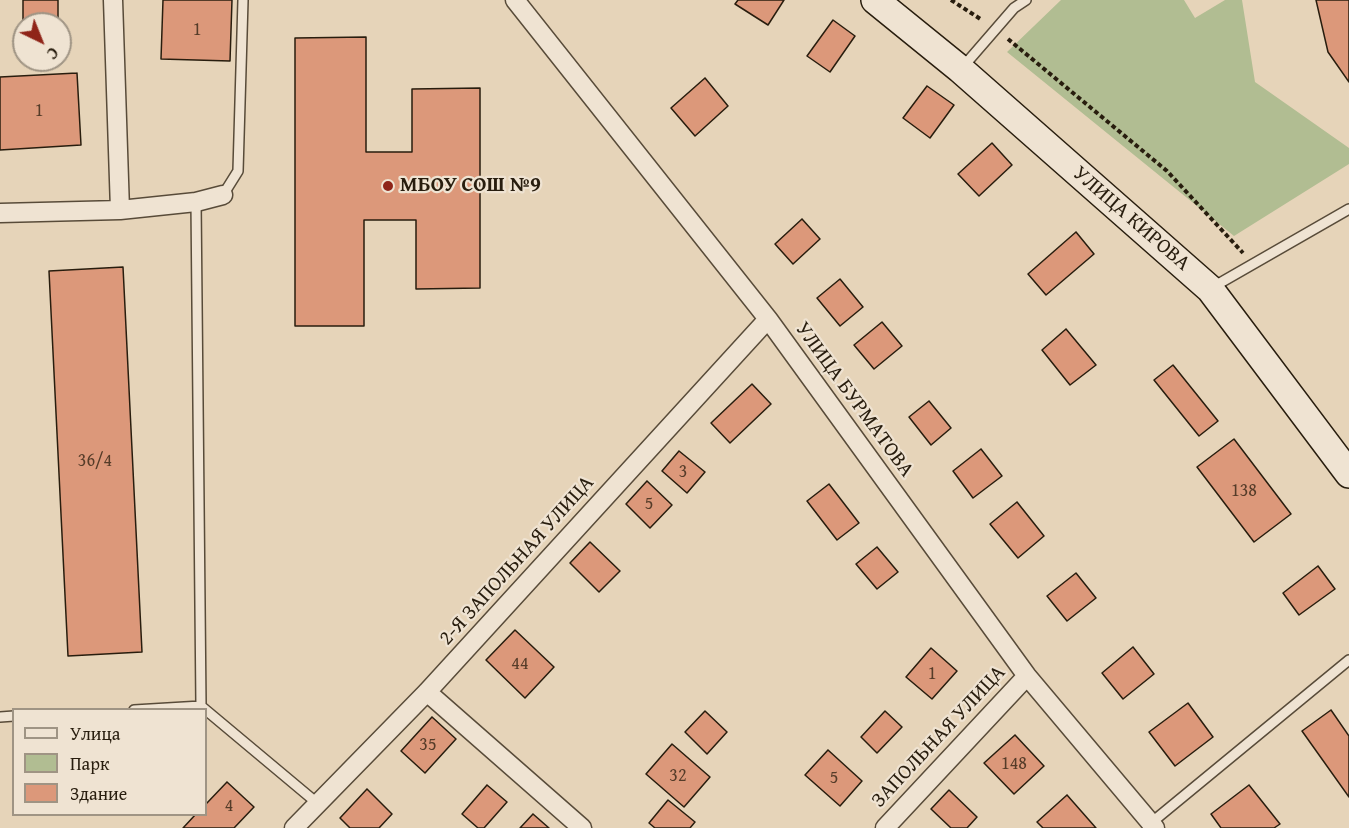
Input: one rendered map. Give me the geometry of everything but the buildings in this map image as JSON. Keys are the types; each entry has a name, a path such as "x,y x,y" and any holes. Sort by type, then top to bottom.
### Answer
{"main road":[{"name":"УЛИЦА КИРОВА","path":"875,0 960,69 1210,289 1349,474"}],"street":[{"path":"113,0 120,210"},
{"name":"УЛИЦА БУРМАТОВА","path":"515,0 768,319 1027,676 1153,825"},
{"path":"0,213 120,210 196,202 223,195"},
{"name":"2-Я ЗАПОЛЬНАЯ УЛИЦА","path":"294,828 427,693 768,319"},
{"name":"ЗАПОЛЬНАЯ УЛИЦА","path":"885,828 1027,676"},
{"path":"427,693 582,828"}],"lane":[{"path":"223,195 238,171 243,0"},
{"path":"960,69 997,30 1014,8 1026,0"},
{"path":"196,202 201,706"},
{"path":"1210,289 1349,209"},
{"path":"1153,825 1349,660"},
{"path":"168,708 201,706 203,708"},
{"path":"207,711 317,803"}],"path":[{"path":"951,0 997,30 1167,171 1254,265"}],"green space":[{"path":"1061,0 1184,0 1195,18 1225,0 1242,0 1255,82 1349,148 1349,164 1234,236 1007,52"}],"place":[{"name":"МБОУ СОШ №9","path":"388,186"}]}
